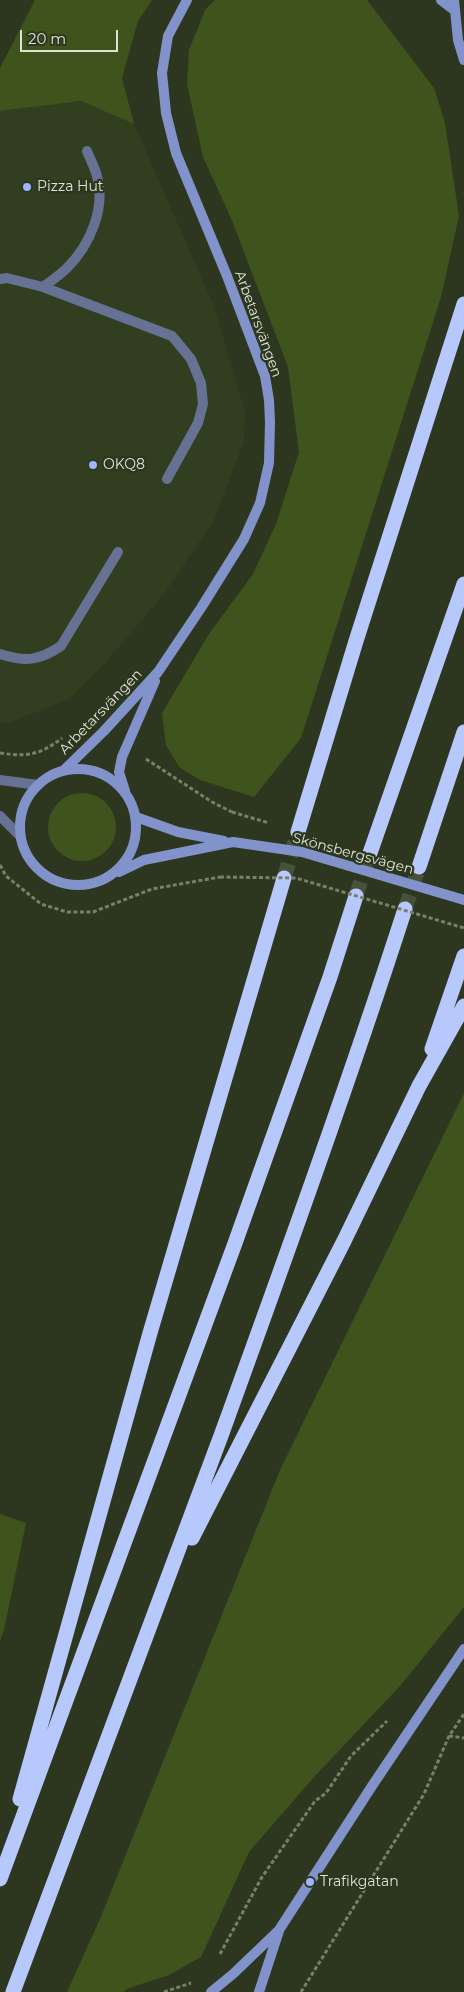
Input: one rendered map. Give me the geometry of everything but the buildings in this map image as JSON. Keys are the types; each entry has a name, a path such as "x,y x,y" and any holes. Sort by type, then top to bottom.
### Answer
{"highway":[{"path":"298,832 356,641 464,304"},
{"path":"370,853 464,584"},
{"path":"419,867 464,732"},
{"path":"0,1873 153,1324 284,878"},
{"path":"0,1879 240,1227 330,977 356,896"},
{"path":"13,1992 162,1597 282,1268 377,996 405,909"},
{"path":"419,1086 464,956"},
{"path":"162,1597 344,1241 419,1086 464,1006"}],"main road":[{"name":"Arbetarsvängen","path":"64,770 104,731 158,672 201,608 244,539 260,503 269,463 270,422 265,376 234,292 176,153 166,113 162,73 168,36 187,0"},
{"path":"440,0 454,5 458,40 464,60"},
{"name":"Arbetarsvängen","path":"125,792 119,772 122,757 158,672"},
{"path":"81,769 98,772 113,780 125,792 132,803 136,816 137,833 133,850 124,864 112,876 100,882 74,886 49,878 30,861 24,850 20,836 20,818 26,800 38,784 64,770 81,769"},
{"name":"Skönsbergsvägen","path":"136,816 178,832 302,852 464,900"},
{"name":"Skönsbergsvägen","path":"112,876 144,860 233,842"},
{"path":"211,1992 233,1974 279,1930 372,1786 464,1649"},
{"path":"258,1992 279,1930"}],"street":[{"path":"43,287 67,268 86,244 98,215 100,195 97,176 86,151"},
{"path":"0,279 7,278 43,287 172,336 191,359 201,383 203,404 198,423 167,479"},
{"path":"0,654 27,660 46,656 61,646 118,552"},
{"path":"0,780 38,784"},
{"path":"0,816 20,836"}],"path":[{"path":"0,865 6,876 41,904 67,912 94,912 152,889 220,877 296,878 464,928"},
{"path":"301,1992 424,1794 449,1736 464,1714"},
{"path":"449,1736 464,1738"},
{"path":"233,1974 216,1963 262,1878 315,1801"}],"shaded area":[{"path":"35,0 152,0 138,21 122,78 134,124 81,101 0,111 0,68"},
{"path":"215,0 367,0 434,88 445,123 459,216 441,297 301,738 254,797 200,780 179,767 166,745 162,713 209,634 253,574 276,524 299,452 288,367 231,218 203,157 187,84 189,50 205,10"},
{"path":"81,101 134,124 214,306 245,412 244,441 214,520 164,594 106,662 69,699 8,723 0,722 0,111"},
{"path":"75,793 89,793 101,798 111,808 116,820 116,834 111,846 101,856 89,861 75,861 63,856 53,846 48,834 48,820 53,808 63,798"},
{"path":"464,1093 464,1607 400,1686 314,1777 249,1852 201,1957 169,1975 129,1988 123,1992 67,1992 100,1919 280,1470"},
{"path":"0,1514 26,1523 4,1630 0,1641"}],"tunnel":[{"path":"284,878 298,832"},
{"path":"356,896 370,853"},
{"path":"405,909 419,867"}],"place":[{"name":"Pizza Hut","path":"27,187"},
{"name":"OKQ8","path":"93,465"},
{"name":"Trafikgatan","path":"310,1882"}]}
